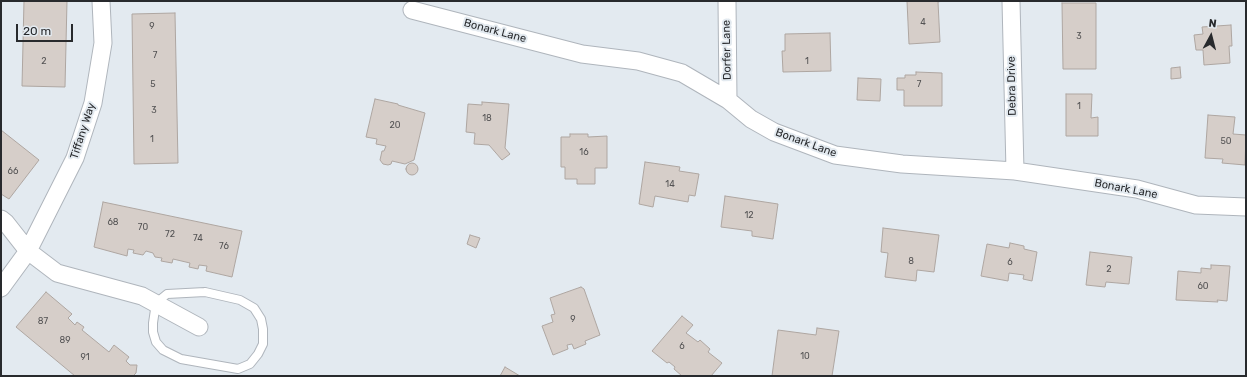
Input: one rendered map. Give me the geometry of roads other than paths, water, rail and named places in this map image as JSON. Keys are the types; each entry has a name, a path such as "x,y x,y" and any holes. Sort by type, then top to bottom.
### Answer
{"street":[{"name":"Tiffany Way","path":"1,288 28,251 76,158 93,103 103,43 101,1"},
{"name":"Dorfer Lane","path":"727,1 728,100"},
{"name":"Debra Drive","path":"1011,1 1015,172"},
{"name":"Bonark Lane","path":"412,10 582,54 638,61 682,73 728,100 751,119 774,132 835,155 902,164 1015,172 1137,189 1196,205 1246,207"},
{"path":"1,219 6,223 28,251 57,273 142,296 199,327"}],"lane":[{"path":"205,292 240,300 254,308 261,319 263,344 258,354 250,364 238,369 181,359 163,350 156,342 152,324 156,303 167,294 205,292"}]}
